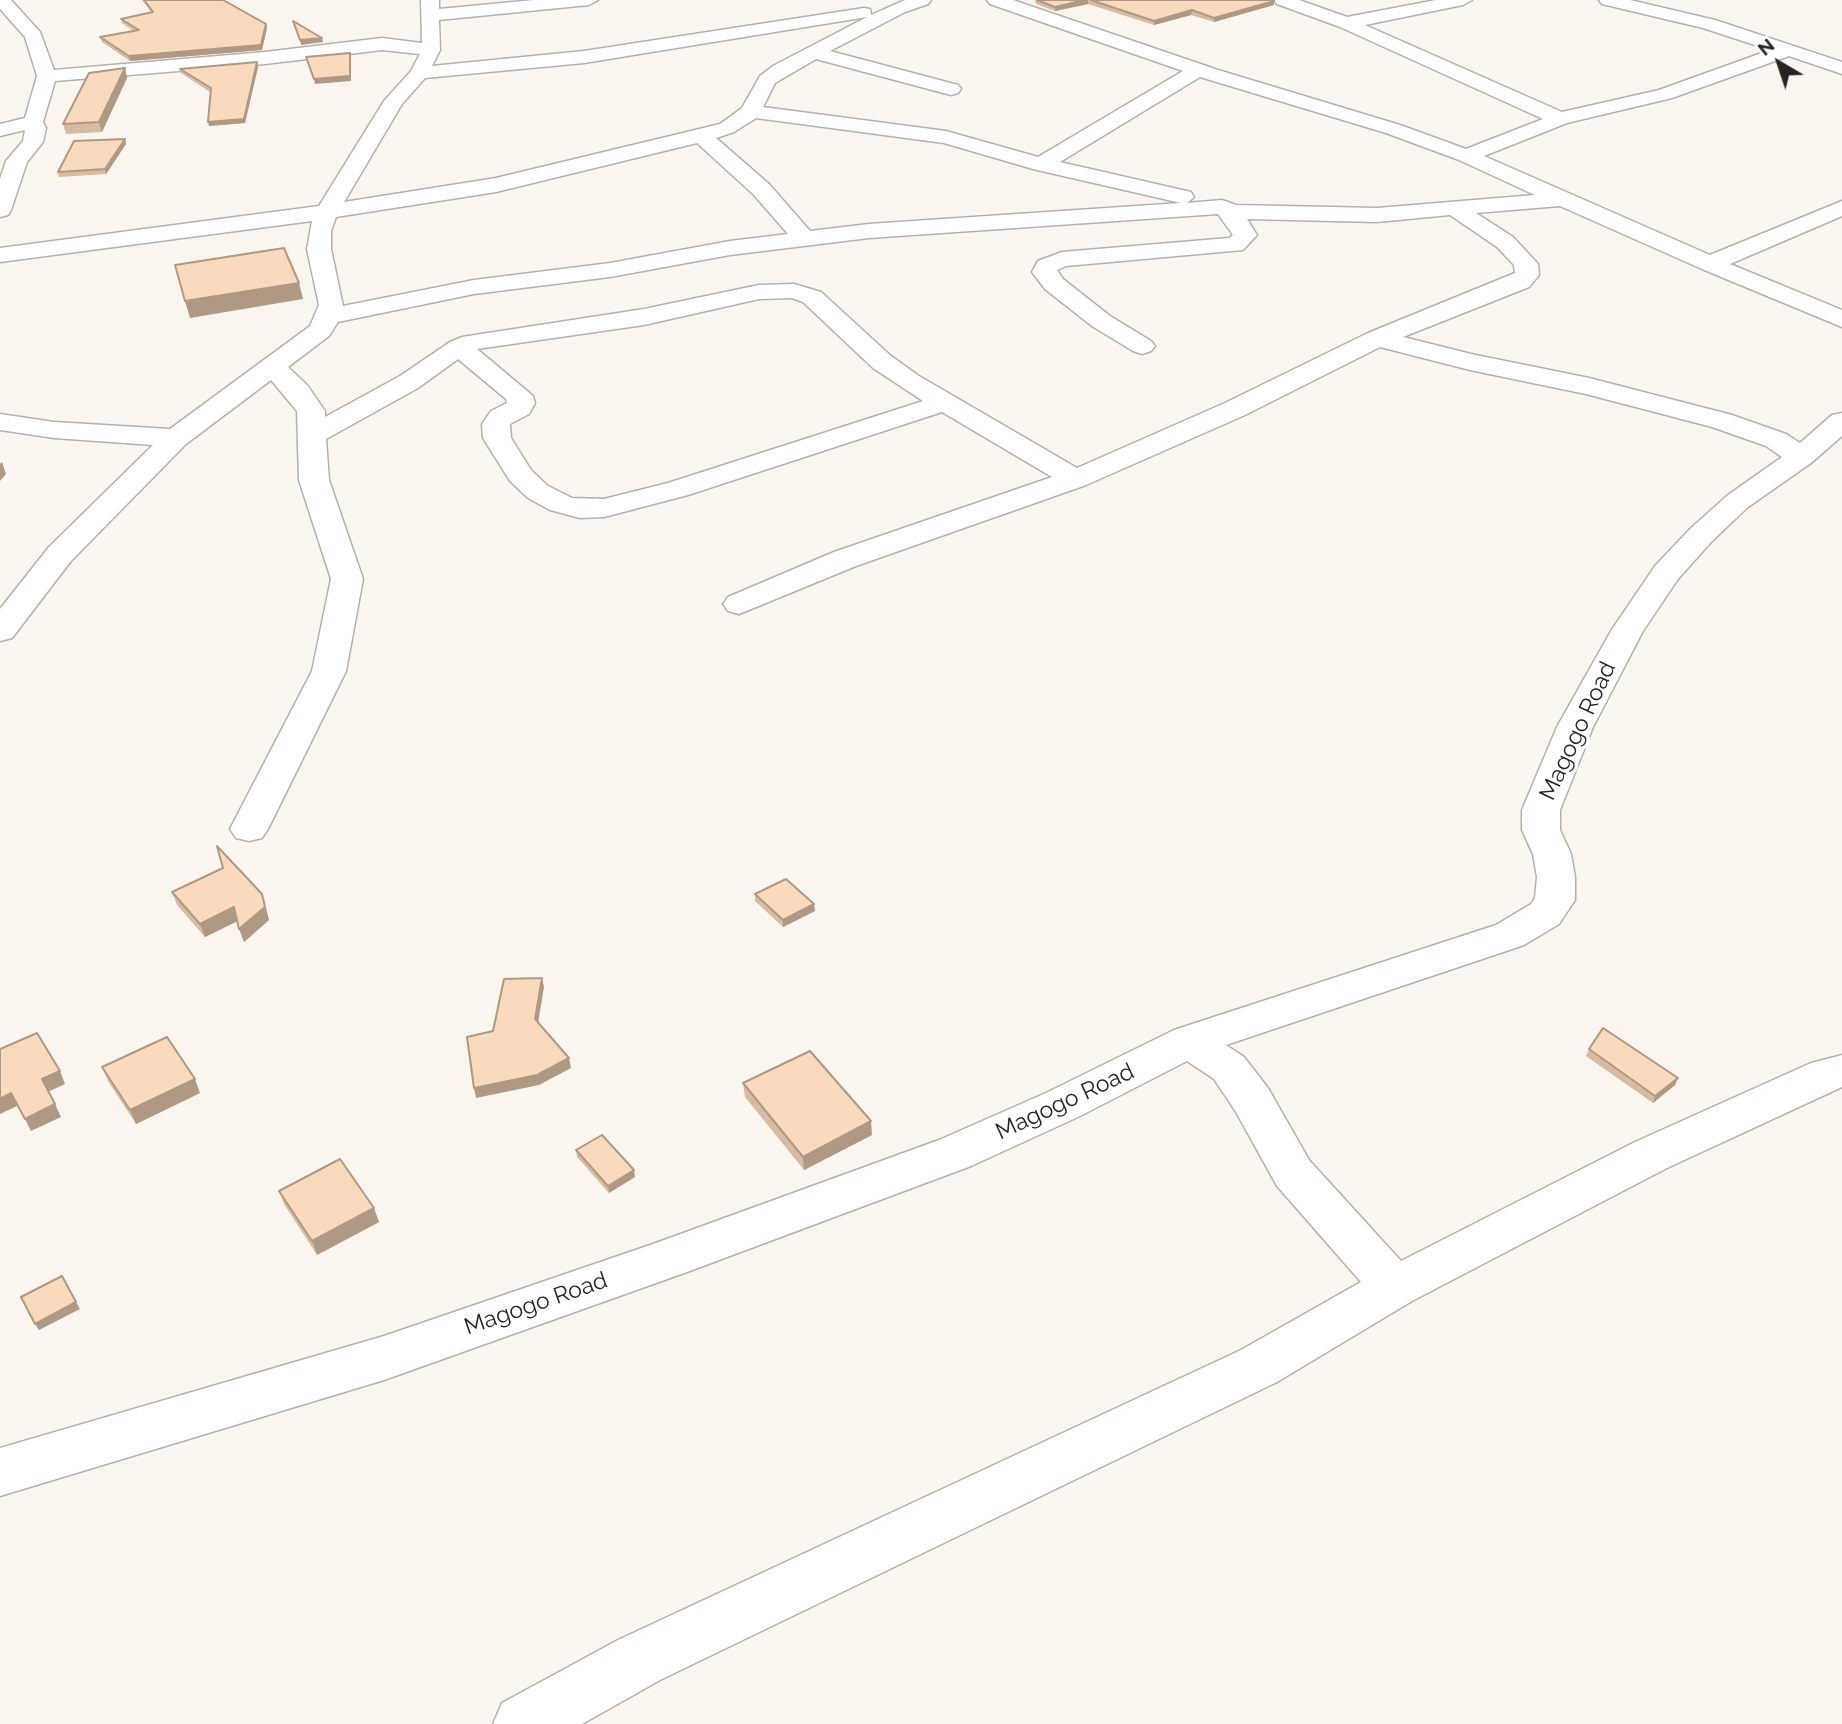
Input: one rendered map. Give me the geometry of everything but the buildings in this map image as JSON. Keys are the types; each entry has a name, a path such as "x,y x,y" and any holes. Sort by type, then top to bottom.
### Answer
{"street":[{"path":"1,0 34,36 47,76 33,122"},
{"path":"0,631 61,554 176,438 320,331 329,316 331,305 319,250 320,231 327,212 394,101 419,73 431,50 430,8 589,0"},
{"path":"0,255 327,212 496,185 701,136 743,119 751,111 767,80 811,52 899,8 922,0"},
{"path":"996,0 1198,70 1392,129 1466,156 1842,319"},
{"path":"1283,0 1346,23 1560,119"},
{"path":"1346,23 1463,0"},
{"path":"1608,0 1709,24 1842,68"},
{"path":"419,73 584,57 899,8"},
{"path":"1617,21 1650,12"},
{"path":"47,76 265,58 382,44 431,50"},
{"path":"1466,156 1560,119 1665,94 1735,67 1790,50"},
{"path":"811,52 951,89"},
{"path":"1041,164 1198,70"},
{"path":"751,111 946,137 1041,164 1227,209 1245,235 1235,245 1062,259 1046,265 1044,272 1054,284 1101,321 1142,346"},
{"path":"0,130 33,122"},
{"path":"0,210 18,160 33,142 36,128 33,122"},
{"path":"701,136 761,189 805,240"},
{"path":"329,316 474,287 610,270 730,248 869,231 1227,209 1352,215 1561,199"},
{"path":"1710,264 1842,208"},
{"path":"739,604 845,559 1076,479 1236,410 1377,338 1520,282 1527,275 1527,264 1505,242 1455,209"},
{"path":"598,323 599,288 610,270"},
{"path":"312,435 409,382 459,347 486,339 644,317 759,292 794,291 811,298 882,362 944,403 1076,479"},
{"path":"1377,338 1470,362 1589,386 1722,421 1776,440 1801,457"},
{"path":"459,347 519,396 519,408 501,417 496,424 497,438 520,475 538,492 561,504 580,509 604,508 678,489 944,403"},
{"path":"250,829 329,671 347,579 314,480 311,411 306,400 271,366"},
{"path":"409,382 490,373"},
{"name":"Magogo Road","path":"0,1472 384,1358 683,1253 955,1153 1062,1105 1189,1041 1510,935 1545,914 1555,900 1556,877 1552,854 1541,830 1541,810 1575,727 1627,631 1666,573 1701,535 1738,501 1801,457 1842,421"},
{"path":"0,422 54,430 176,438"},
{"path":"1189,1041 1229,1068 1252,1100 1293,1172 1395,1286"},
{"path":"523,1724 639,1660 1259,1366 1395,1286 1651,1155 1826,1075 1842,1072"}]}
